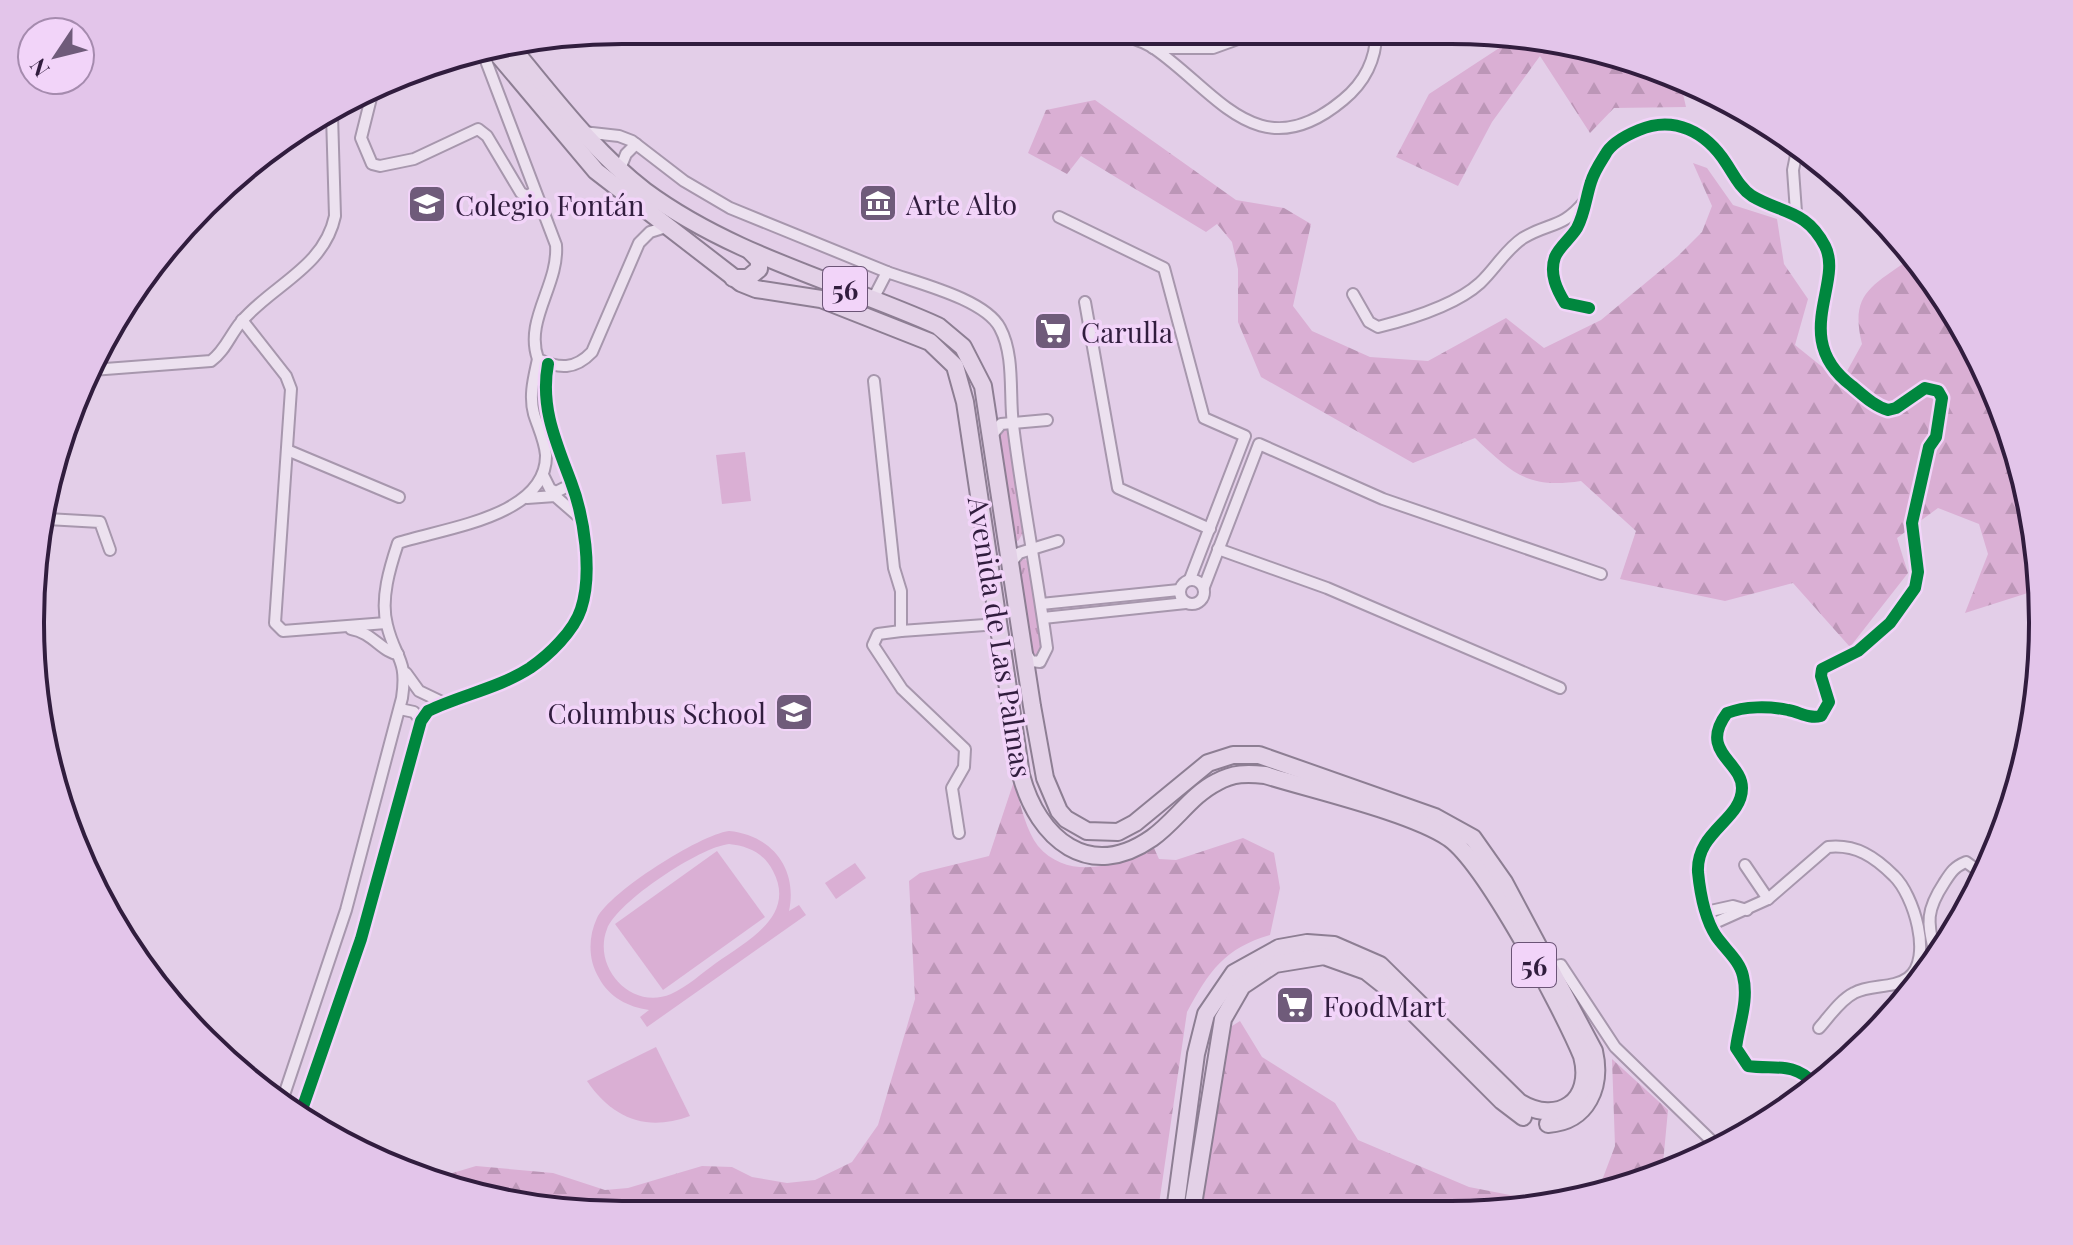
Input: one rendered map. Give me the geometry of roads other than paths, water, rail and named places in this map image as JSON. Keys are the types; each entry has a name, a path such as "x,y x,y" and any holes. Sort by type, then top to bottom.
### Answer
{"main road":[{"name":"Avenida de Las Palmas","path":"517,54 583,132 620,169 673,211 751,252 938,326 963,347 983,386 1021,642 1049,790 1059,811 1074,824 1087,831 1118,832 1135,823 1208,763 1233,755 1259,755 1435,817 1466,833 1493,863 1594,1051 1597,1076 1593,1095 1580,1111 1569,1119 1543,1124 1529,1120 1502,1101 1395,994 1366,971 1336,958 1314,956 1288,960 1264,969 1234,996 1217,1035 1193,1201"},
{"name":"Avenida de Las Palmas","path":"500,57 596,171 666,227 695,245 733,278 756,289 821,299 916,336 944,352 955,366 965,402 1026,795 1038,819 1058,840 1092,855 1127,852 1162,830 1206,788 1244,773 1265,775 1416,823 1448,837 1473,860 1582,1056 1585,1069 1582,1092 1558,1112 1541,1113 1519,1102 1395,977 1367,957 1320,943 1293,945 1263,954 1227,980 1206,1014 1196,1054 1176,1201"},
{"path":"733,278 748,278 759,269 759,260 751,252"}],"street":[{"path":"1144,44 1153,48 1240,119 1288,127 1324,114 1356,89 1369,68 1374,44"},
{"path":"1153,48 1197,49 1225,44"},
{"path":"1187,76 1183,63 1186,56 1197,49"},
{"path":"303,1105 361,939 421,721 428,711 444,703 530,668 573,624 581,609 585,586 580,517 546,410 543,362 534,348 536,326 557,261 553,234 534,192 486,61"},
{"path":"370,103 361,138 372,164 380,166 414,159 478,129 487,136 521,193 527,196 534,192"},
{"path":"103,369 211,361 222,354 242,320 304,269 332,230 335,194 332,122"},
{"path":"1589,308 1565,303 1554,279 1554,268 1556,255 1576,230 1591,182 1608,149 1636,131 1658,123 1692,129 1712,144 1740,186 1753,196 1796,212 1828,253 1820,326 1829,361 1839,377 1880,408 1896,408 1925,388 1938,391 1943,409 1936,437 1929,447 1912,523 1918,572 1915,588 1904,607 1858,651 1822,669 1821,676 1829,702 1821,716 1812,718 1789,710 1743,708 1727,713 1722,720 1719,748 1740,778 1742,790 1738,804 1706,840 1699,854 1698,872 1710,925 1742,972 1746,989 1736,1048 1740,1059 1748,1066 1777,1064 1795,1070 1806,1078"},
{"path":"583,132 619,136 636,144 684,181 730,208 776,230 968,303 991,317 1000,328 1008,356 1013,423 1047,648 1045,659 1031,661 1021,642"},
{"path":"620,169 626,154 636,144"},
{"path":"1795,158 1793,170 1796,212"},
{"path":"1353,294 1369,322 1378,327 1448,302 1480,283 1508,249 1535,232 1558,226 1573,215 1588,196"},
{"path":"1041,604 1179,590 1190,579 1245,436 1204,418 1164,268 1059,217"},
{"path":"543,362 556,368 574,365 592,352 639,243 650,232 666,227"},
{"path":"872,301 887,272"},
{"path":"1085,302 1118,488 1210,529"},
{"path":"242,320 290,384 275,623 283,631 386,623"},
{"path":"519,502 543,475 546,455 531,392 543,362"},
{"path":"874,381 894,568 901,591 901,631"},
{"path":"991,441 997,426 1047,420"},
{"path":"1043,618 1200,601 1259,444 1383,499 1601,574"},
{"path":"287,450 399,497"},
{"path":"543,475 550,489 556,492 572,484"},
{"path":"444,703 419,691 406,673 386,623 388,576 398,543 497,516 531,496 555,496 580,517"},
{"path":"53,519 100,522 110,550"},
{"path":"1005,538 1014,544 1032,546"},
{"path":"1009,566 1014,557 1032,546 1057,539"},
{"path":"1218,549 1327,588 1560,688"},
{"path":"1190,579 1204,587"},
{"path":"1179,590 1186,603"},
{"path":"959,833 952,788 964,767 965,749 902,689 873,645 878,634 999,624"},
{"path":"337,628 364,632 390,652 398,654"},
{"path":"285,1092 346,910 400,709 406,673"},
{"path":"400,709 414,712 421,721"},
{"path":"1710,925 1768,899 1828,847 1840,846 1866,853 1897,878 1909,893 1918,930 1915,967"},
{"path":"1933,943 1927,914 1931,903 1955,866 1966,862 1974,868"},
{"path":"1745,865 1768,899"},
{"path":"1706,912 1733,906 1747,910"},
{"path":"1551,967 1561,965 1615,1047 1710,1139"},
{"path":"1819,1028 1854,992 1899,982 1910,974"}],"place":[{"name":"Arte Alto","path":"878,203"},
{"name":"Colegio Fontán","path":"427,204"},
{"name":"Carulla","path":"1053,331"},
{"name":"Columbus School","path":"794,712"},
{"name":"FoodMart","path":"1295,1005"}]}
